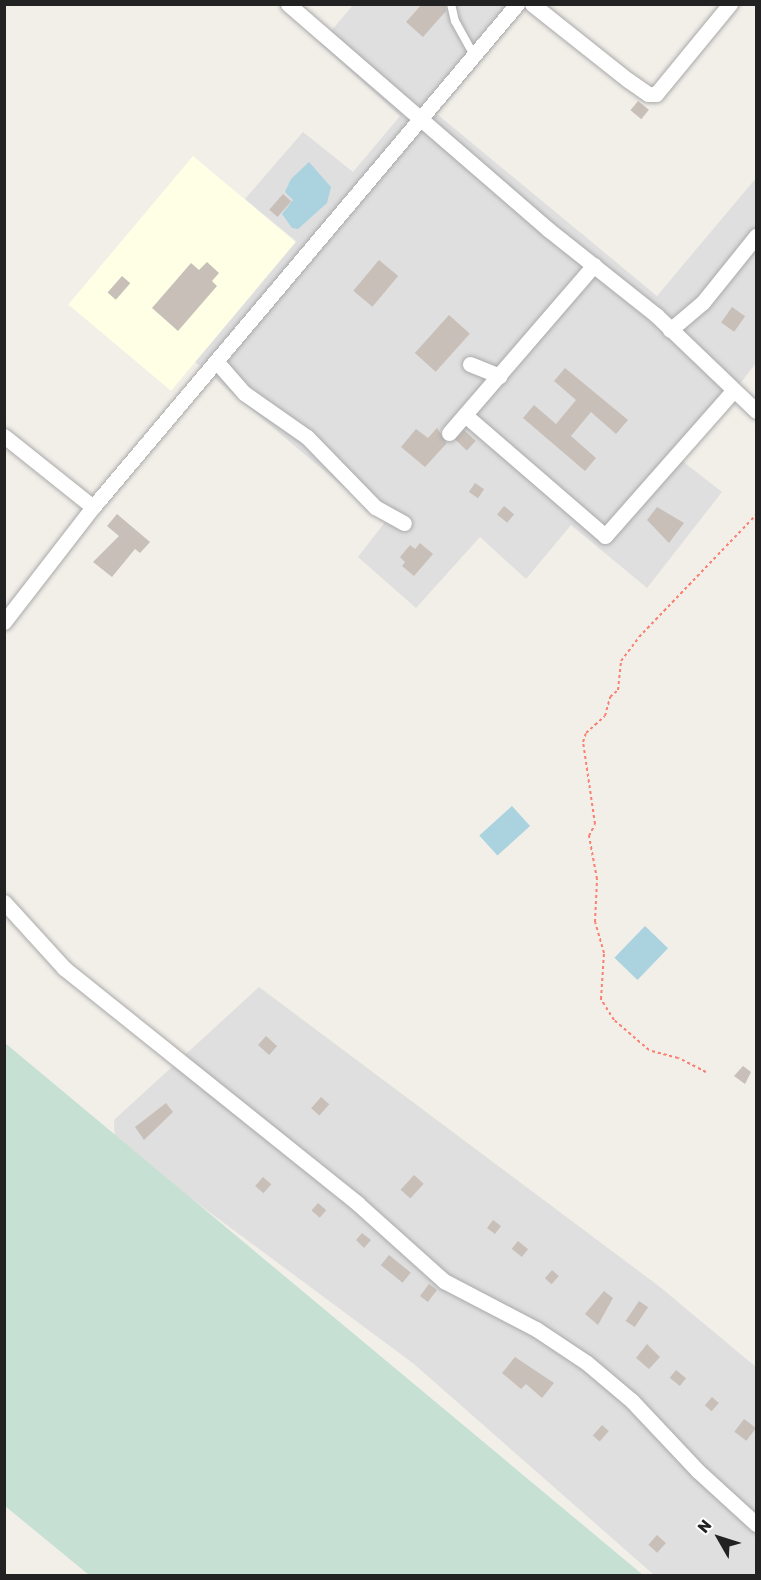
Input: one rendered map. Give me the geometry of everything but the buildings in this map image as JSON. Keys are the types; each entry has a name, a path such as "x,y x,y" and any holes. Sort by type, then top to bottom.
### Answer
{"street":[{"path":"288,4 670,330 732,392 756,411"},
{"path":"4,622 93,507 517,4"},
{"path":"532,4 628,80 648,94 656,94 730,4"},
{"path":"670,330 703,302 756,236"},
{"path":"449,433 594,266"},
{"path":"216,361 244,393 307,437 375,507 404,523"},
{"path":"470,364 500,376"},
{"path":"465,415 605,536 732,392"},
{"path":"4,436 93,507"},
{"path":"4,902 64,968 357,1203 444,1281 536,1329 587,1363 632,1401 698,1471 756,1524"}],"lane":[{"path":"451,4 455,21 475,56"}],"path":[{"path":"706,1072 678,1058 649,1050 614,1020 602,999 604,953 595,922 597,879 590,836 595,824 584,742 586,733 605,716 610,697 618,690 621,661 639,637 756,515"}],"shaded area":[{"path":"353,5 528,5 437,114 657,296 756,178 756,363 681,460 722,492 647,588 571,525 526,579 480,537 416,608 358,557 385,522 195,362 296,241 245,199 303,132 353,172 400,116 320,44"},
{"path":"193,156 296,242 171,391 68,305"},
{"path":"259,987 660,1287 756,1367 756,1575 654,1575 414,1364 115,1142 114,1120"},
{"path":"5,1043 643,1575 89,1575 5,1506"}],"water":[{"path":"309,162 331,187 327,203 298,229 292,228 282,214 293,200 285,192 291,179"},
{"path":"512,806 530,826 497,856 479,835"},
{"path":"645,926 668,948 637,980 614,958"}]}
